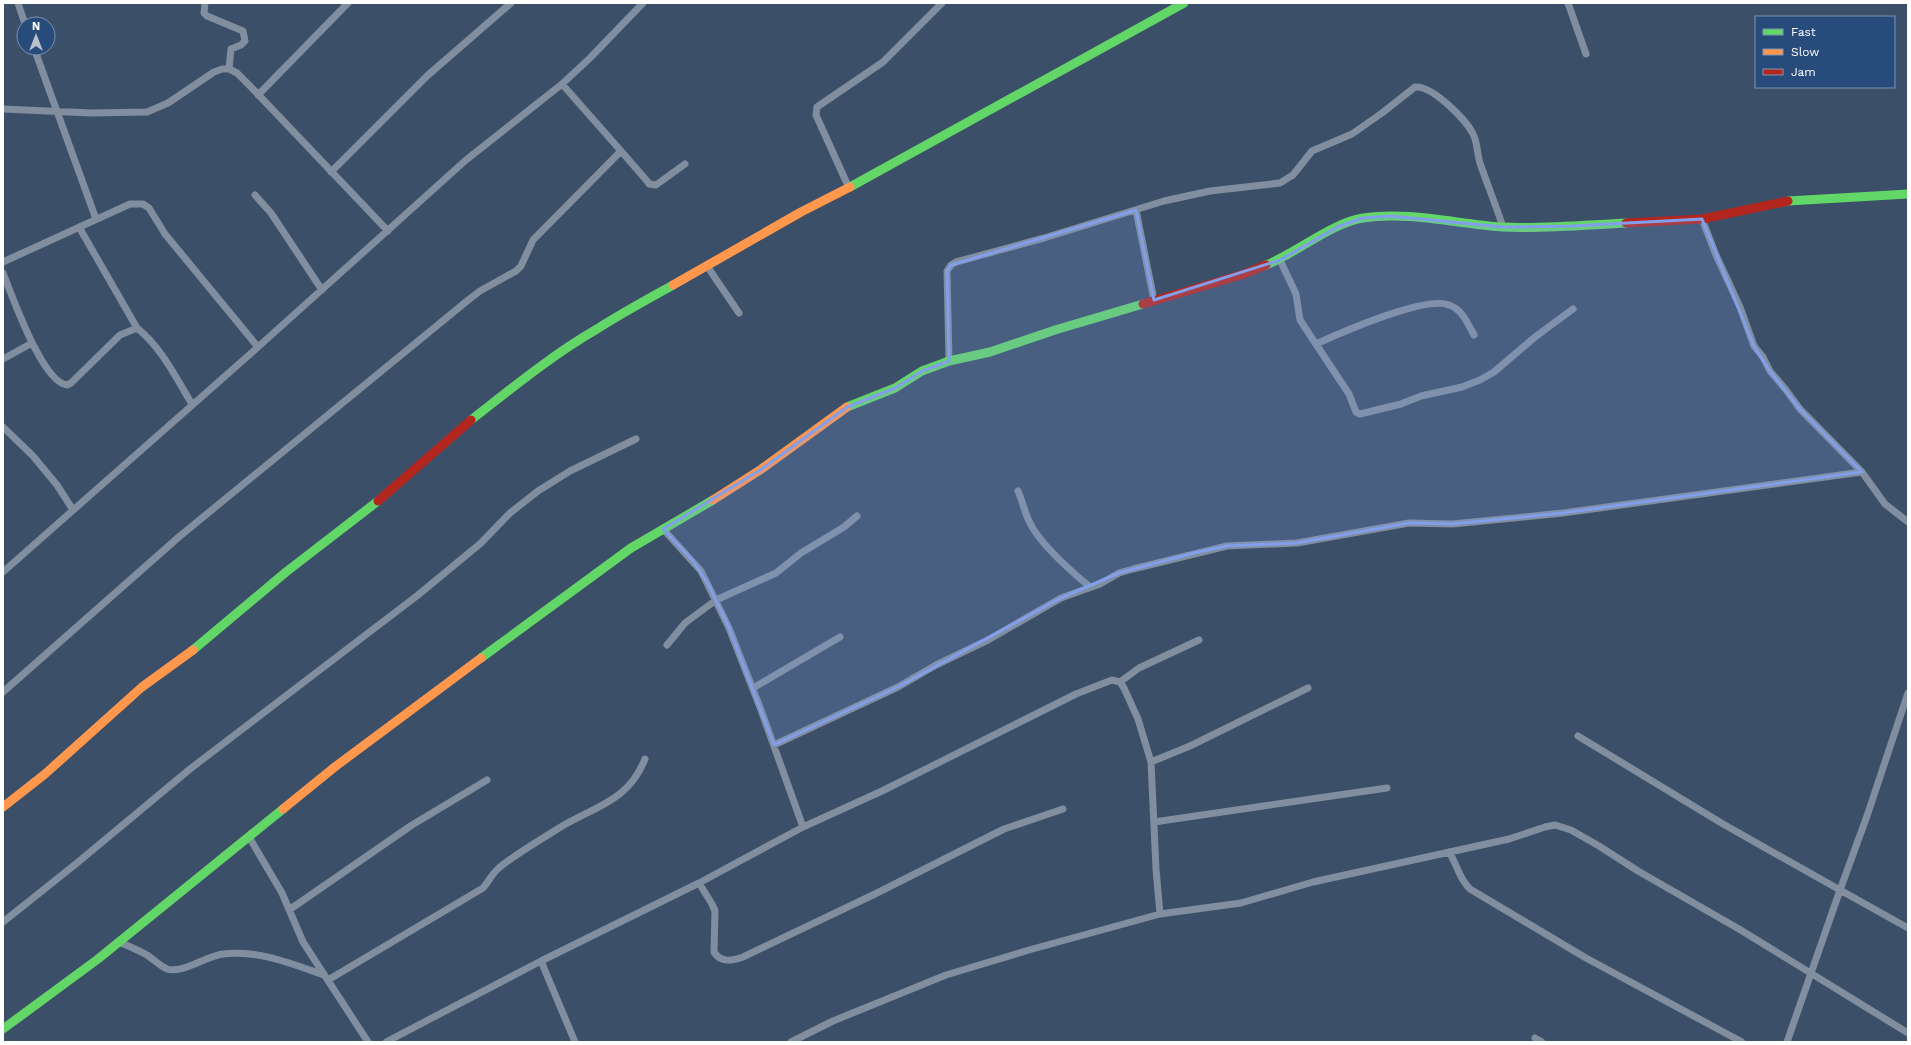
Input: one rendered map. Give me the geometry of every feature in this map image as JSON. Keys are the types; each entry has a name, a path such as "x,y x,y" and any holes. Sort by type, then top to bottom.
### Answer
{"street":[{"path":"18,3 22,16"},
{"path":"205,3 204,13 207,16 243,31 245,36 246,41 241,46 231,49 229,69"},
{"path":"258,95 348,3"},
{"path":"331,172 427,76 511,3"},
{"path":"3,572 258,347 466,160 562,84 590,58 643,3"},
{"path":"849,188 816,115 817,106 883,62 942,3"},
{"path":"3,807 45,774 142,686 178,662 286,572 372,506 457,432 523,379 564,350 596,329 801,212 849,188 1184,3"},
{"path":"1568,3 1586,54"},
{"path":"37,56 96,219"},
{"path":"3,109 147,112 168,103 214,72 229,69 236,72 388,231"},
{"path":"562,84 647,182 652,185 656,185 685,164"},
{"path":"950,361 947,271 951,265 956,262 1164,201 1210,191 1275,184 1287,180 1312,151 1352,134 1382,113 1411,89 1417,87 1444,101 1470,129 1475,140 1481,167 1503,226"},
{"path":"3,692 180,536 362,386 467,300 516,271 521,266 532,240 621,151"},
{"path":"3,1029 119,942 336,766 464,670 632,548 692,513 754,473 847,407 895,388 922,372 950,361 990,352 1055,330 1244,274 1280,260 1337,226 1362,218 1391,216 1503,226 1571,226 1702,219 1801,199 1837,199 1908,194"},
{"path":"255,195 270,213 322,290"},
{"path":"3,262 130,204 143,204 149,208 165,234 258,347"},
{"path":"1136,210 1154,300"},
{"path":"1702,219 1716,255 1740,307 1754,346 1763,357 1770,371 1800,409 1862,472 1885,504 1908,522"},
{"path":"79,227 137,328 151,340 163,356 192,404"},
{"path":"1280,260 1296,294 1300,320 1349,394 1356,412 1366,414 1421,396 1448,391 1480,380 1494,372 1535,337 1573,309"},
{"path":"707,266 739,313"},
{"path":"3,273 38,356 59,382 67,385 71,383 120,335 137,328"},
{"path":"1316,344 1345,331 1389,316 1428,304 1438,303 1449,304 1460,311 1474,335"},
{"path":"3,359 32,343"},
{"path":"3,427 33,456 57,485 73,510"},
{"path":"3,922 190,769 418,595 481,543 510,513 538,491 570,471 636,439"},
{"path":"774,745 898,687 936,665 988,640 1061,598 1090,588 1119,573 1133,569 1227,546 1297,543 1409,523 1453,524 1556,514 1862,472"},
{"path":"1018,491 1030,525 1066,566 1090,588"},
{"path":"667,645 685,623 716,600 776,573 801,553 844,527 857,516"},
{"path":"663,529 701,571 716,600 753,688 803,827"},
{"path":"753,688 840,637"},
{"path":"1120,682 1139,668 1199,640"},
{"path":"386,1042 541,961 699,883 803,827 897,784 1076,694 1112,680 1120,682"},
{"path":"1120,682 1138,719 1151,762 1156,869 1160,914"},
{"path":"1151,762 1190,746 1308,688"},
{"path":"1787,1042 1867,816 1908,693"},
{"path":"1578,736 1723,824 1908,928"},
{"path":"326,978 482,888 500,867 560,828 612,800 626,790 639,775 645,759"},
{"path":"289,910 412,825 487,780"},
{"path":"1154,822 1387,788"},
{"path":"699,883 715,911 714,952 718,957 724,960 733,960 743,957 875,894 1004,829 1062,809"},
{"path":"790,1042 832,1021 946,975 1160,914 1241,903 1313,882 1509,839 1545,826 1561,826 1599,846 1638,871 1739,929 1908,1033"},
{"path":"250,837 282,893 303,942 368,1042"},
{"path":"1449,852 1455,860 1460,877 1464,884 1470,889 1586,958 1742,1042"},
{"path":"119,942 145,954 167,969 175,970 183,968 221,954 251,954 275,958 326,978"},
{"path":"541,961 575,1042"},
{"path":"1535,1038 1542,1042"}],"highlighted area":[{"path":"1136,210 1154,300 1280,260 1337,227 1362,218 1391,216 1503,227 1571,226 1702,219 1754,346 1770,371 1800,409 1862,472 1563,513 1453,524 1409,523 1297,543 1227,546 1194,553 1119,573 1061,598 898,687 774,745 729,628 708,584 692,560 663,529 760,470 847,407 895,388 922,371 949,361 947,271 951,265"}],"traffic: fast":[{"path":"850,187 1184,3"},
{"path":"1788,201 1908,194"},
{"path":"1266,265 1278,260 1339,226 1363,218 1380,216 1415,217 1502,227 1533,228 1626,223"},
{"path":"471,420 532,372 580,339 673,285"},
{"path":"847,407 895,388 922,371 949,361 990,352 1055,330 1143,304"},
{"path":"481,658 631,548 713,500"},
{"path":"193,650 286,572 378,501"},
{"path":"3,1029 98,959 283,809"}],"traffic: slow":[{"path":"673,285 801,212 850,187"},
{"path":"713,500 760,470 847,407"},
{"path":"3,807 45,774 142,687 193,650"},
{"path":"283,809 336,766 481,658"}],"traffic: jam":[{"path":"1626,223 1702,219 1788,201"},
{"path":"1143,304 1244,274 1266,265"},
{"path":"378,501 471,420"}]}
